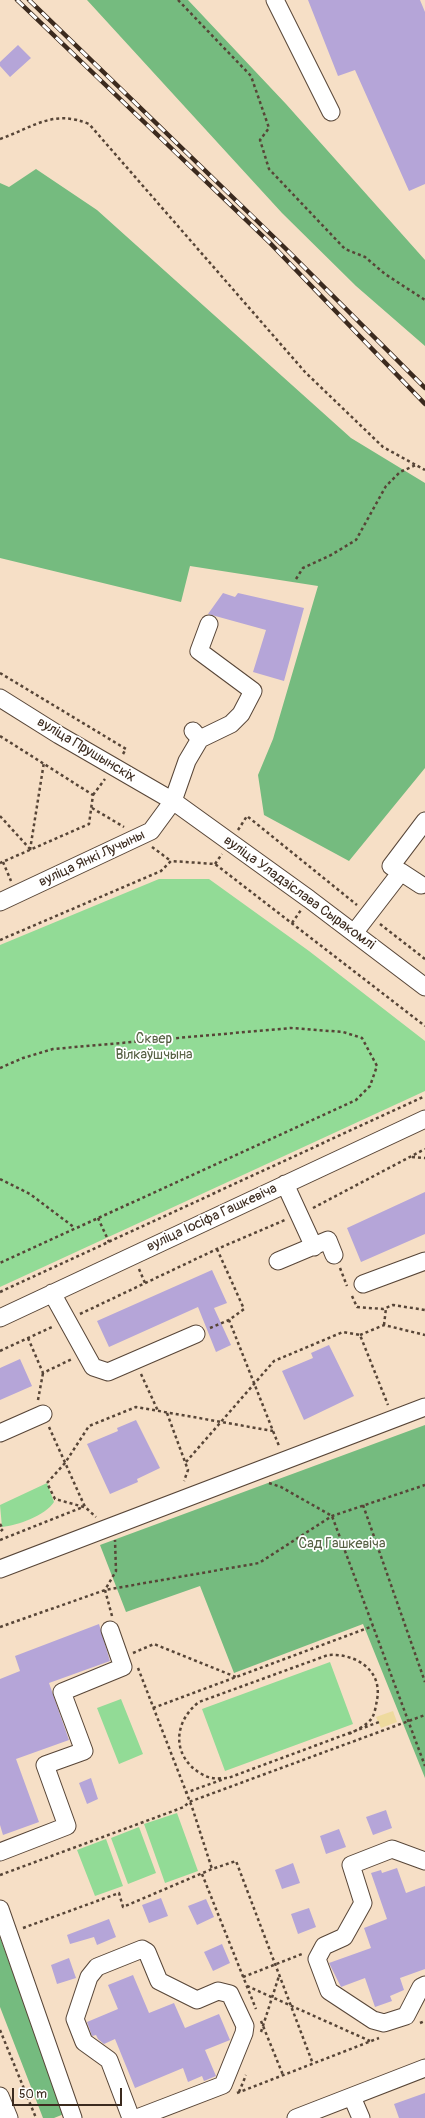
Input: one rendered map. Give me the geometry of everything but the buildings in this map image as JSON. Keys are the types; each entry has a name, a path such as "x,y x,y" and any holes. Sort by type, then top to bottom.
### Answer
{"street":[{"path":"275,0 331,112"},
{"name":"вуліца Янкі Лучыны","path":"0,902 151,831 173,801 196,735 231,724 241,714 253,691 199,651 209,624"},
{"name":"вуліца Прушынскіх","path":"0,698 59,735 173,801"},
{"name":"вуліца Уладзіслава Сыракомлі","path":"173,801 354,933 425,987"},
{"path":"424,884 391,866 425,821"},
{"path":"354,933 401,872"},
{"name":"вуліца Іосіфа Гашкевіча","path":"0,1318 425,1119"},
{"path":"285,1184 314,1247"},
{"path":"278,1261 328,1240 334,1255"},
{"path":"364,1284 425,1261"},
{"path":"52,1293 93,1367 108,1372 196,1334"},
{"path":"0,1569 425,1407"},
{"path":"0,1433 43,1414"},
{"path":"0,1852 67,1826 45,1765 84,1751 62,1692 123,1667 110,1630"},
{"path":"425,1861 392,1849 351,1865 363,1903 344,1937 324,1946 317,1959 329,1991 373,2020 384,2023 406,2016 421,1986 425,1985"},
{"path":"0,1909 73,2118"},
{"path":"131,2118 109,2060 84,2042 76,2019 89,1977 97,1967 142,1949 147,1952 159,1981 197,2000 218,1991 230,1994 245,2026 244,2034 223,2085 137,2118"},
{"path":"296,2118 425,2068"},
{"path":"0,2096 9,2118"},
{"path":"352,2097 360,2118"}],"path":[{"path":"178,0 251,76 269,128 260,140 269,169 345,249 366,257 385,274 425,300"},
{"path":"0,138 54,118 79,120 89,124 305,372 383,447 425,470"},
{"path":"296,579 303,568 331,555 356,540 386,486 400,472 416,465"},
{"path":"0,673 126,750"},
{"path":"0,736 44,762 93,795 89,824 0,863"},
{"path":"30,850 44,762"},
{"path":"0,816 30,850"},
{"path":"248,816 425,959"},
{"path":"0,940 161,871 171,861 215,864 425,1026"},
{"path":"0,1068 23,1058 53,1049 291,1028 343,1032 362,1038 369,1048 377,1066 370,1086 356,1100 0,1263"},
{"path":"0,1292 425,1096"},
{"path":"0,1351 67,1321 217,1249 330,1200 425,1149"},
{"path":"411,1156 425,1158"},
{"path":"0,1179 30,1194 75,1228"},
{"path":"98,1218 109,1242"},
{"path":"196,1334 230,1320 244,1309 217,1249"},
{"path":"345,1281 357,1307 386,1308 393,1305 425,1310"},
{"path":"384,1325 386,1308"},
{"path":"230,1320 254,1385 286,1460"},
{"path":"186,1462 274,1361 343,1332 360,1335 384,1325 425,1335"},
{"path":"360,1335 394,1419"},
{"path":"28,1338 43,1373 38,1403 84,1507"},
{"path":"43,1373 85,1353"},
{"path":"145,1383 158,1411"},
{"path":"84,1507 55,1500 47,1483 65,1463 89,1426 136,1407 273,1431"},
{"path":"167,1412 188,1470 177,1501"},
{"path":"268,1483 281,1487 332,1516 425,1766"},
{"path":"0,1628 105,1590 260,1563 332,1516 425,1485"},
{"path":"363,1506 425,1682"},
{"path":"0,1540 84,1507"},
{"path":"0,1524 3,1529 0,1532"},
{"path":"105,1590 116,1571 115,1539"},
{"path":"153,1708 373,1626"},
{"path":"133,1653 154,1644 236,1677"},
{"path":"228,1778 212,1778 204,1775 188,1763 179,1747 178,1736 181,1726 192,1708 199,1702 328,1655 341,1654 359,1661 373,1674 377,1684 378,1694 372,1717 349,1734"},
{"path":"140,1670 212,1869"},
{"path":"0,1874 184,1807 189,1802 425,1715"},
{"path":"185,1793 349,1734 378,1722"},
{"path":"10,1934 119,1893 123,1907 212,1869 236,1861 312,2064"},
{"path":"202,1874 258,2013"},
{"path":"243,1977 324,1946"},
{"path":"247,1986 371,2041"},
{"path":"260,2020 283,2075"},
{"path":"418,2023 425,2021"},
{"path":"0,2030 36,2118"},
{"path":"232,2095 384,2036"}],"green space":[{"path":"87,0 188,0 286,104 425,260 425,346 356,286 282,213"},
{"path":"36,169 97,210 351,438 425,483 425,768 349,861 264,815 258,775 273,739 318,586 190,566 181,602 0,558 0,183 9,187"},
{"name":"Сквер Вілкаўшчына","path":"159,879 209,879 309,951 425,1041 425,1091 0,1287 0,945"},
{"name":"Сад Гашкевіча","path":"425,1425 425,1778 363,1624 234,1673 200,1586 126,1612 100,1545"},
{"path":"47,1483 54,1502 50,1507 38,1516 31,1519 2,1527 0,1505"},
{"path":"330,1662 353,1724 225,1771 202,1709"},
{"path":"121,1699 143,1754 119,1764 97,1708"},
{"path":"177,1813 198,1871 165,1883 144,1824"},
{"path":"139,1827 156,1873 128,1884 111,1838"},
{"path":"106,1839 123,1886 95,1896 77,1850"},
{"path":"0,1937 64,2114 54,2118 43,2118 0,2007"}],"sand":[{"path":"393,1711 397,1722 381,1728 376,1717"}],"railway":[{"path":"17,0 270,243 425,404"},
{"path":"29,0 285,248 425,388"}]}
